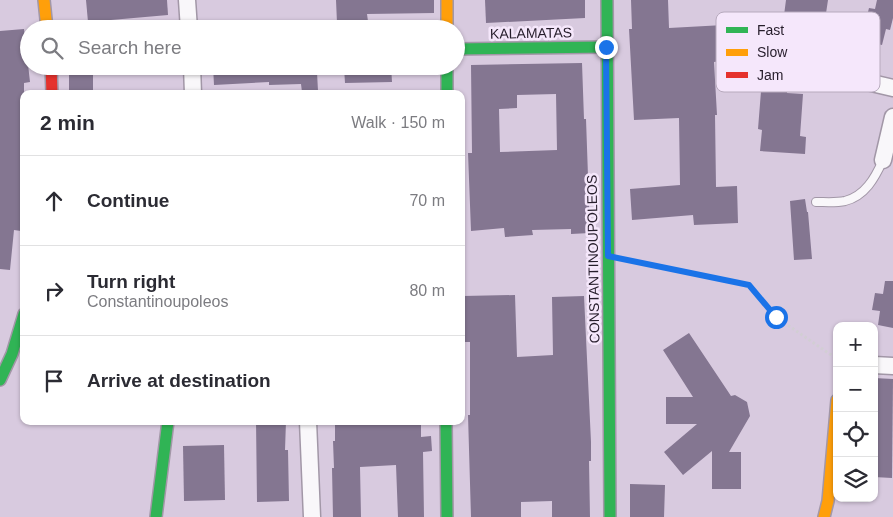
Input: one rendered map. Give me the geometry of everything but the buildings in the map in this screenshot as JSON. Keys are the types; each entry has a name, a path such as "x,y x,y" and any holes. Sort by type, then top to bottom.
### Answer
{"street":[{"path":"44,0 46,20"},
{"path":"188,0 189,20"},
{"path":"447,0 447,20"},
{"name":"CONSTANTINOUPOLEOS","path":"607,0 610,517"},
{"name":"KALAMATAS","path":"465,49 606,47"},
{"path":"51,75 52,90"},
{"path":"192,75 193,90"},
{"path":"447,75 447,90"},
{"path":"880,85 893,88"},
{"path":"883,160 893,117"},
{"path":"0,380 12,354 20,327"},
{"path":"878,365 893,366"},
{"path":"824,517 829,492 836,412"},
{"path":"156,517 168,425"},
{"path":"308,425 312,517"},
{"path":"446,425 447,517"}],"lane":[{"path":"816,202 846,200 862,192 875,179 883,160"}],"path":[{"path":"608,256 749,285 776,317 833,356"}],"traffic: fast":[{"path":"607,0 610,517"},
{"path":"465,49 606,47"},
{"path":"447,75 447,90"},
{"path":"0,380 12,354 20,327"},
{"path":"156,517 168,425"},
{"path":"446,425 447,517"}],"traffic: slow":[{"path":"44,0 46,20"},
{"path":"447,0 447,20"},
{"path":"824,517 828,501 836,412"}],"traffic: jam":[{"path":"51,75 52,90"}],"route":[{"path":"606,47 608,256 749,285 776,317"}]}
